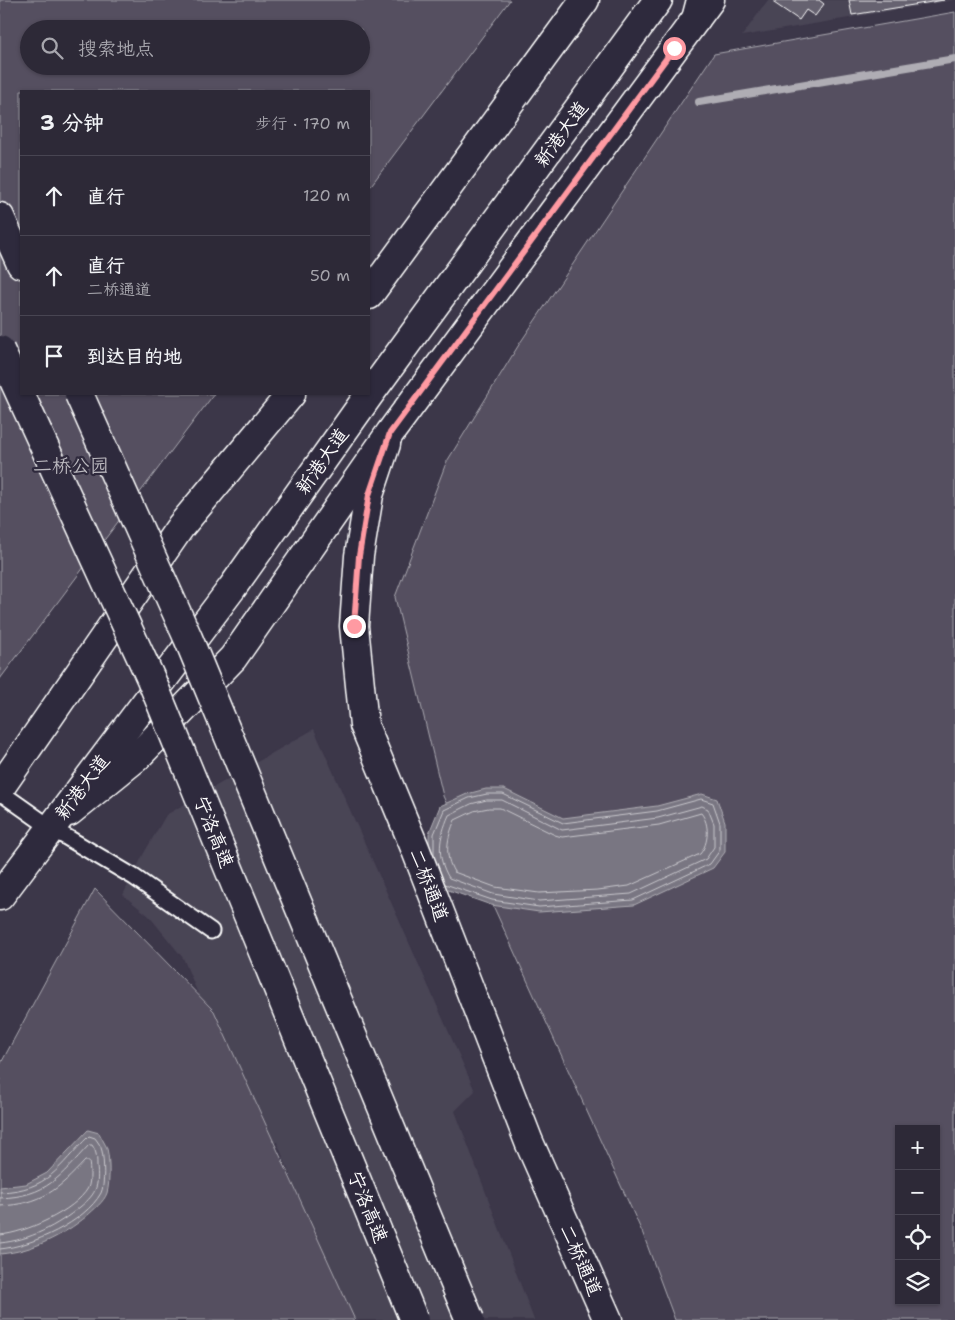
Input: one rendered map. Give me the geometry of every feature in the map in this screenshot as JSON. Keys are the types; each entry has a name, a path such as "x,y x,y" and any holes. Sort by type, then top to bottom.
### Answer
{"main road":[{"path":"370,294 585,0"},
{"name":"新港大道","path":"370,394 658,0"},
{"path":"51,828 137,757 233,658 390,433 702,6"},
{"path":"0,217 20,262"},
{"name":"宁洛高速","path":"0,350 20,394"},
{"name":"宁洛高速","path":"21,395 151,679 414,1320"},
{"path":"79,395 192,647 470,1320"},
{"path":"0,790 181,526 290,395"},
{"name":"新港大道","path":"0,896 232,588 369,395"},
{"name":"二桥通道","path":"390,433 369,495 359,556 354,626 364,725 415,848 529,1142 608,1320"}],"lane":[{"path":"0,790 51,828 134,877 212,930"}],"shaded area":[{"path":"768,0 955,0 742,36"},
{"path":"314,729 475,1091 455,1111 534,1320 347,1320 277,1142 262,1146 183,958 149,916 123,895 166,815"}],"green space":[{"name":"二桥公园","path":"0,0 510,0 370,187 370,90 20,90 20,395 213,395 0,679"},
{"path":"955,12 955,1320 675,1320 643,1234 443,796 395,597 446,463 520,343 714,54"},
{"path":"95,889 214,1011 355,1320 0,1320 0,1065"}],"water":[{"path":"486,789 504,789 563,818 657,806 702,794 717,799 725,822 725,852 713,868 634,905 539,912 491,905 440,887 429,864 429,833 440,806 467,794"},
{"path":"88,1130 99,1133 107,1150 109,1183 104,1199 87,1216 57,1236 24,1250 0,1254 0,1187 26,1184 47,1173"}],"building":[{"path":"776,0 819,0 824,4 815,16 806,10 799,20 774,3"},
{"path":"849,0 944,0 852,15"}],"waterway":[{"path":"699,102 955,59"}],"route":[{"path":"354,626 359,556 369,495 390,433 674,48"}]}
